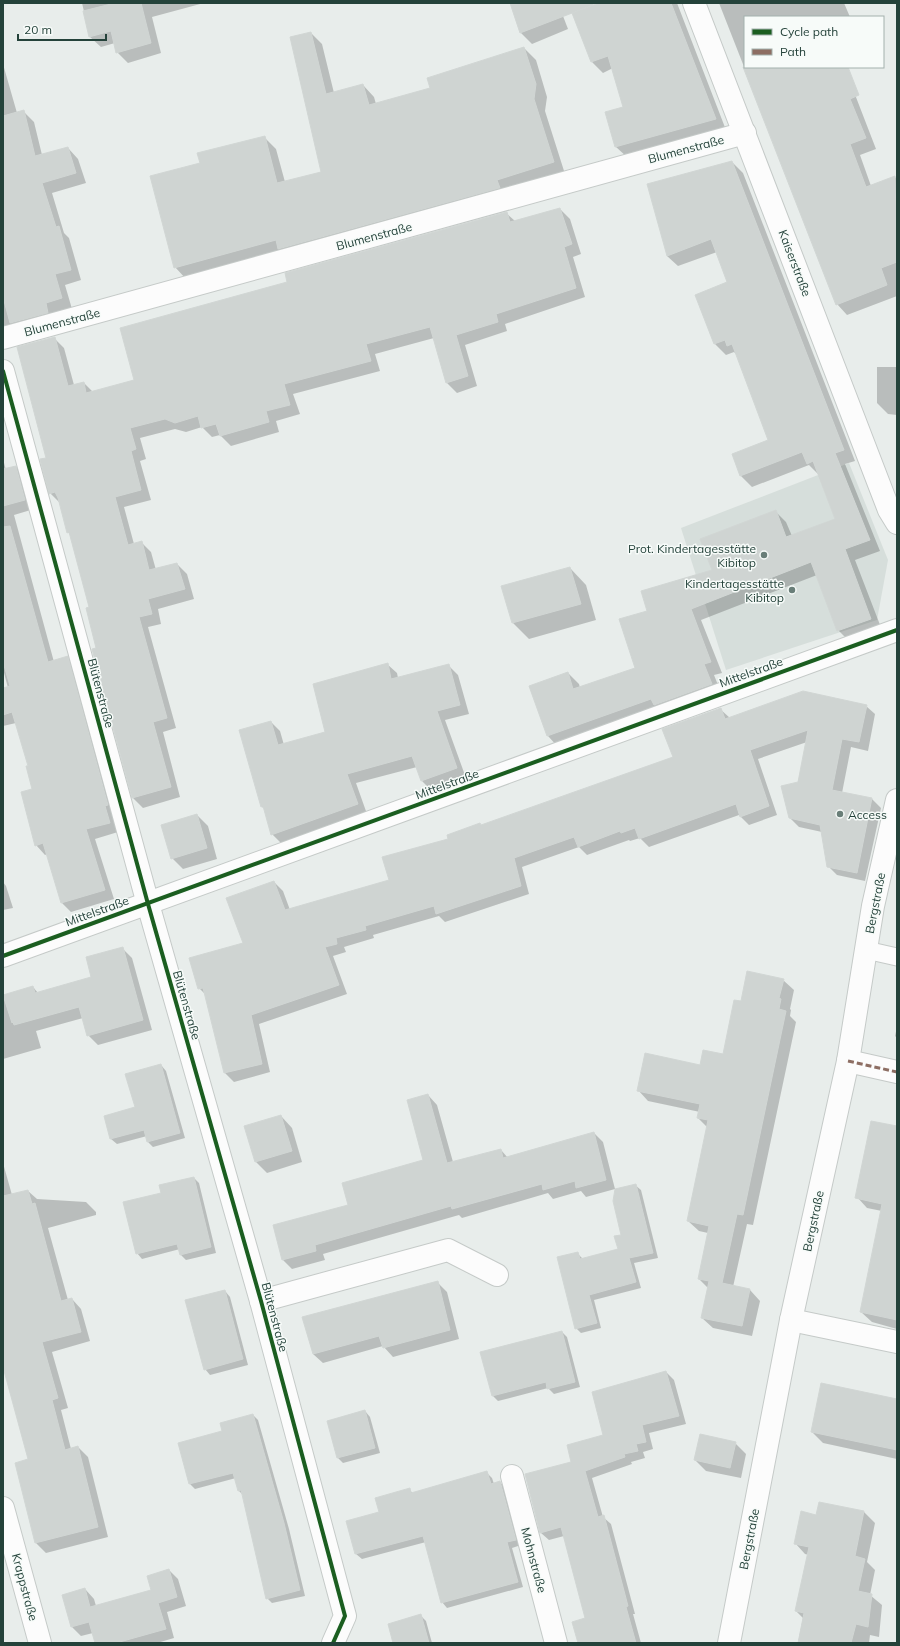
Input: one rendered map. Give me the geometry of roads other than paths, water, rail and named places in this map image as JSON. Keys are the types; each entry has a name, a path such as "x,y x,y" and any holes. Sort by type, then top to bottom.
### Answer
{"street":[{"name":"Kaiserstraße","path":"694,3 886,502 897,523"},
{"name":"Blumenstraße","path":"3,338 745,133"},
{"name":"Blütenstraße","path":"3,371 148,904 261,1301 345,1616 333,1643"},
{"name":"Mittelstraße","path":"3,956 897,630"},
{"name":"Bergstraße","path":"729,1643 791,1320 848,1061 873,906 897,800"},
{"path":"848,1061 897,1072"},
{"name":"Blütenstraße","path":"261,1301 448,1250 497,1275"},
{"path":"791,1320 897,1342"},
{"name":"Mohnstraße","path":"512,1476 556,1643"},
{"name":"Krappstraße","path":"3,1508 40,1643"}],"lane":[{"path":"866,950 897,957"}],"place":[{"name":"Prot. Kindertagesstätte Kibitop","path":"764,555"},
{"name":"Kindertagesstätte Kibitop","path":"792,590"},
{"name":"Access","path":"840,814"}]}
